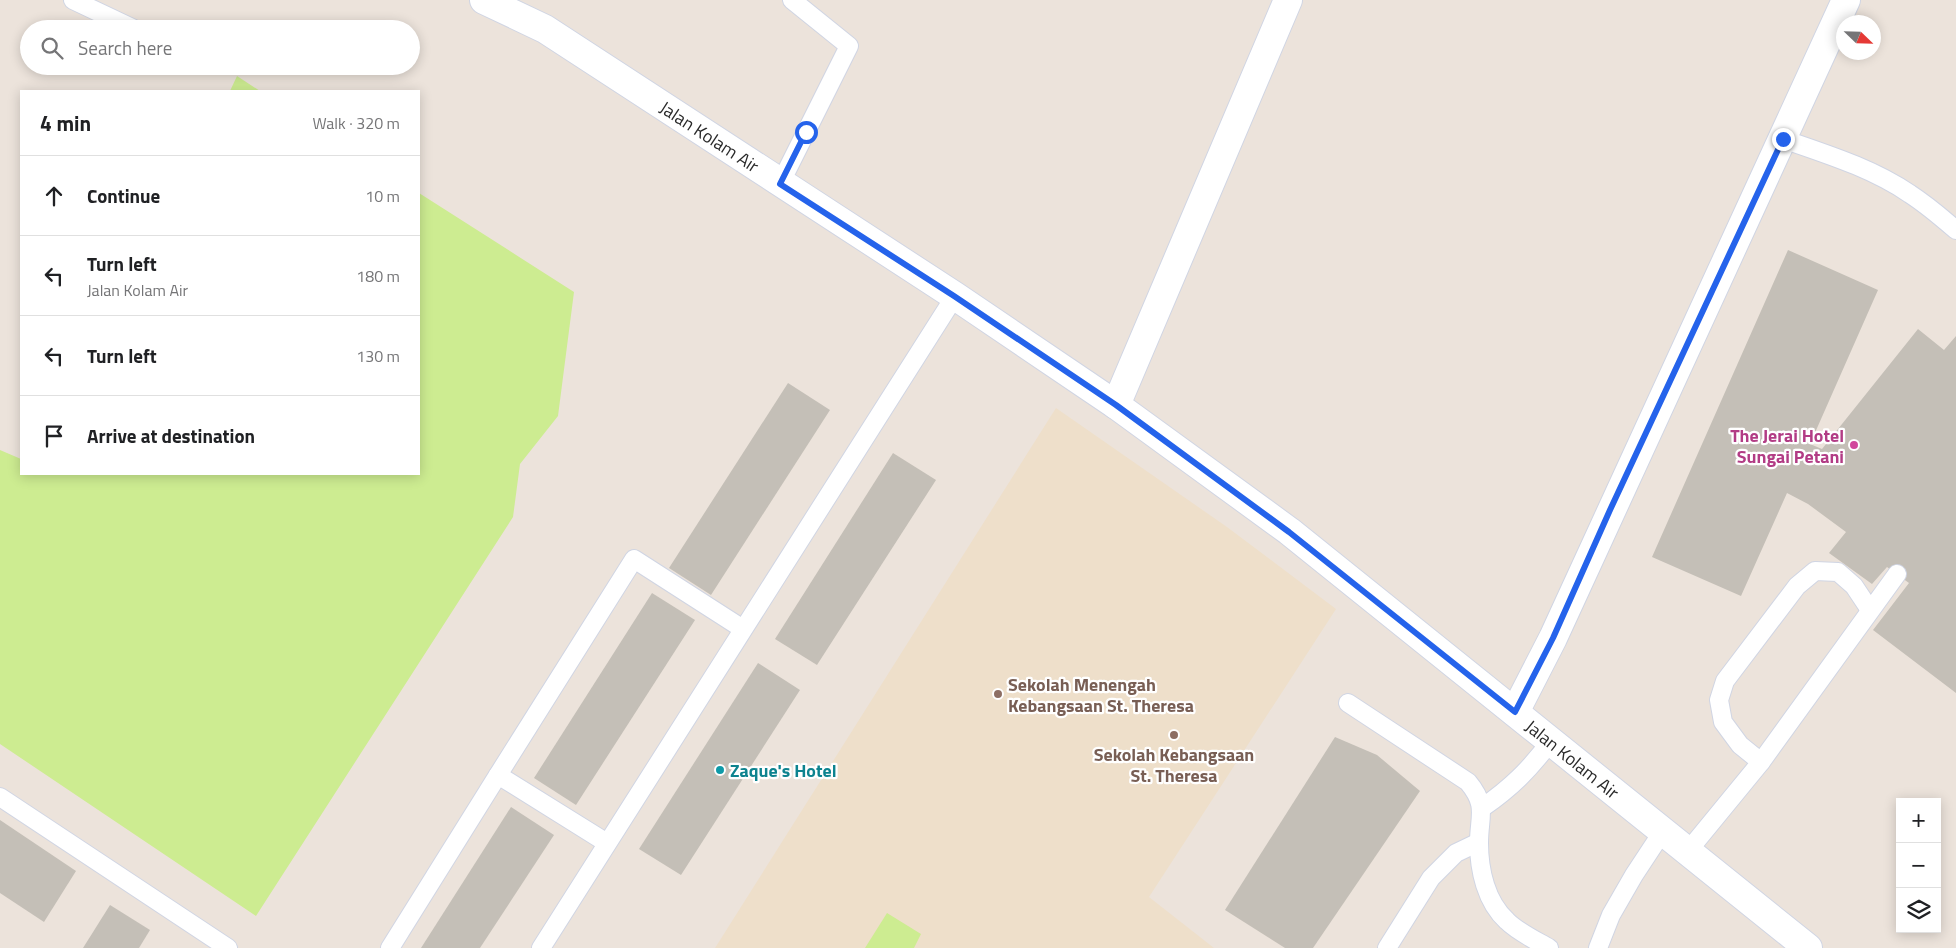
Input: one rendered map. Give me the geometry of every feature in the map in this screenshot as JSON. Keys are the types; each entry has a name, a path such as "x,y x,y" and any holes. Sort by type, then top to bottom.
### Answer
{"main road":[{"name":"Jalan Kolam Air","path":"484,0 545,29"},
{"name":"Jalan Kolam Air","path":"512,0 545,29 954,296 1116,405 1289,532 1808,948"},
{"path":"1116,405 1288,0"},
{"path":"1515,712 1553,638 1610,510 1846,0"}],"lane":[{"path":"73,0 115,20"},
{"path":"780,184 849,46 792,0"},
{"path":"1783,139 1864,169 1909,193 1931,208 1956,230"},
{"path":"541,948 954,296"},
{"path":"390,948 634,559 743,629"},
{"path":"1760,762 1740,745 1723,722 1719,700 1725,681 1797,586 1815,571 1838,572 1854,586 1870,610"},
{"path":"1688,851 1760,762 1897,574"},
{"path":"1348,702 1468,782 1477,793 1482,808 1479,842 1480,869 1494,905 1507,921 1549,948"},
{"path":"1482,808 1507,791 1530,769 1550,741"},
{"path":"498,775 607,843"},
{"path":"0,797 228,948"},
{"path":"1598,948 1610,915 1662,831"},
{"path":"1387,948 1431,878 1456,853 1479,842"}],"shaded area":[{"name":"Sekolah Menengah Kebangsaan St. Theresa","path":"1056,408 1227,527 1336,609 1149,897 1214,948 715,948"}],"green space":[{"path":"237,76 258,90 230,90"},
{"path":"420,194 574,292 558,416 520,464 513,517 256,916 0,744 0,450 20,459 20,475 420,475"},
{"path":"887,913 921,934 914,948 865,948"}],"building":[{"path":"1788,250 1878,290 1810,444 1822,449 1918,329 1944,350 1956,336 1956,693 1873,630 1909,583 1887,567 1872,584 1829,553 1846,532 1808,504 1787,493 1741,596 1652,557"},
{"path":"788,383 830,410 711,595 669,568"},
{"path":"893,453 936,480 817,665 775,639"},
{"path":"652,593 695,620 576,805 534,778"},
{"name":"Zaque's Hotel","path":"758,663 800,690 681,875 639,849"},
{"path":"1335,737 1377,755 1420,791 1313,948 1285,948 1225,910"},
{"path":"511,807 554,835 480,948 421,948"},
{"path":"0,820 76,871 44,922 0,893"},
{"path":"110,905 150,930 139,948 83,948"}],"place":[{"name":"The Jerai Hotel Sungai Petani","path":"1854,445"},
{"name":"Sekolah Menengah Kebangsaan St. Theresa","path":"998,694"},
{"name":"Sekolah Kebangsaan St. Theresa","path":"1174,735"},
{"name":"Zaque's Hotel","path":"720,770"}],"route":[{"path":"806,132 780,184 954,296 1116,405 1289,532 1515,712 1553,638 1610,510 1783,139"}]}
